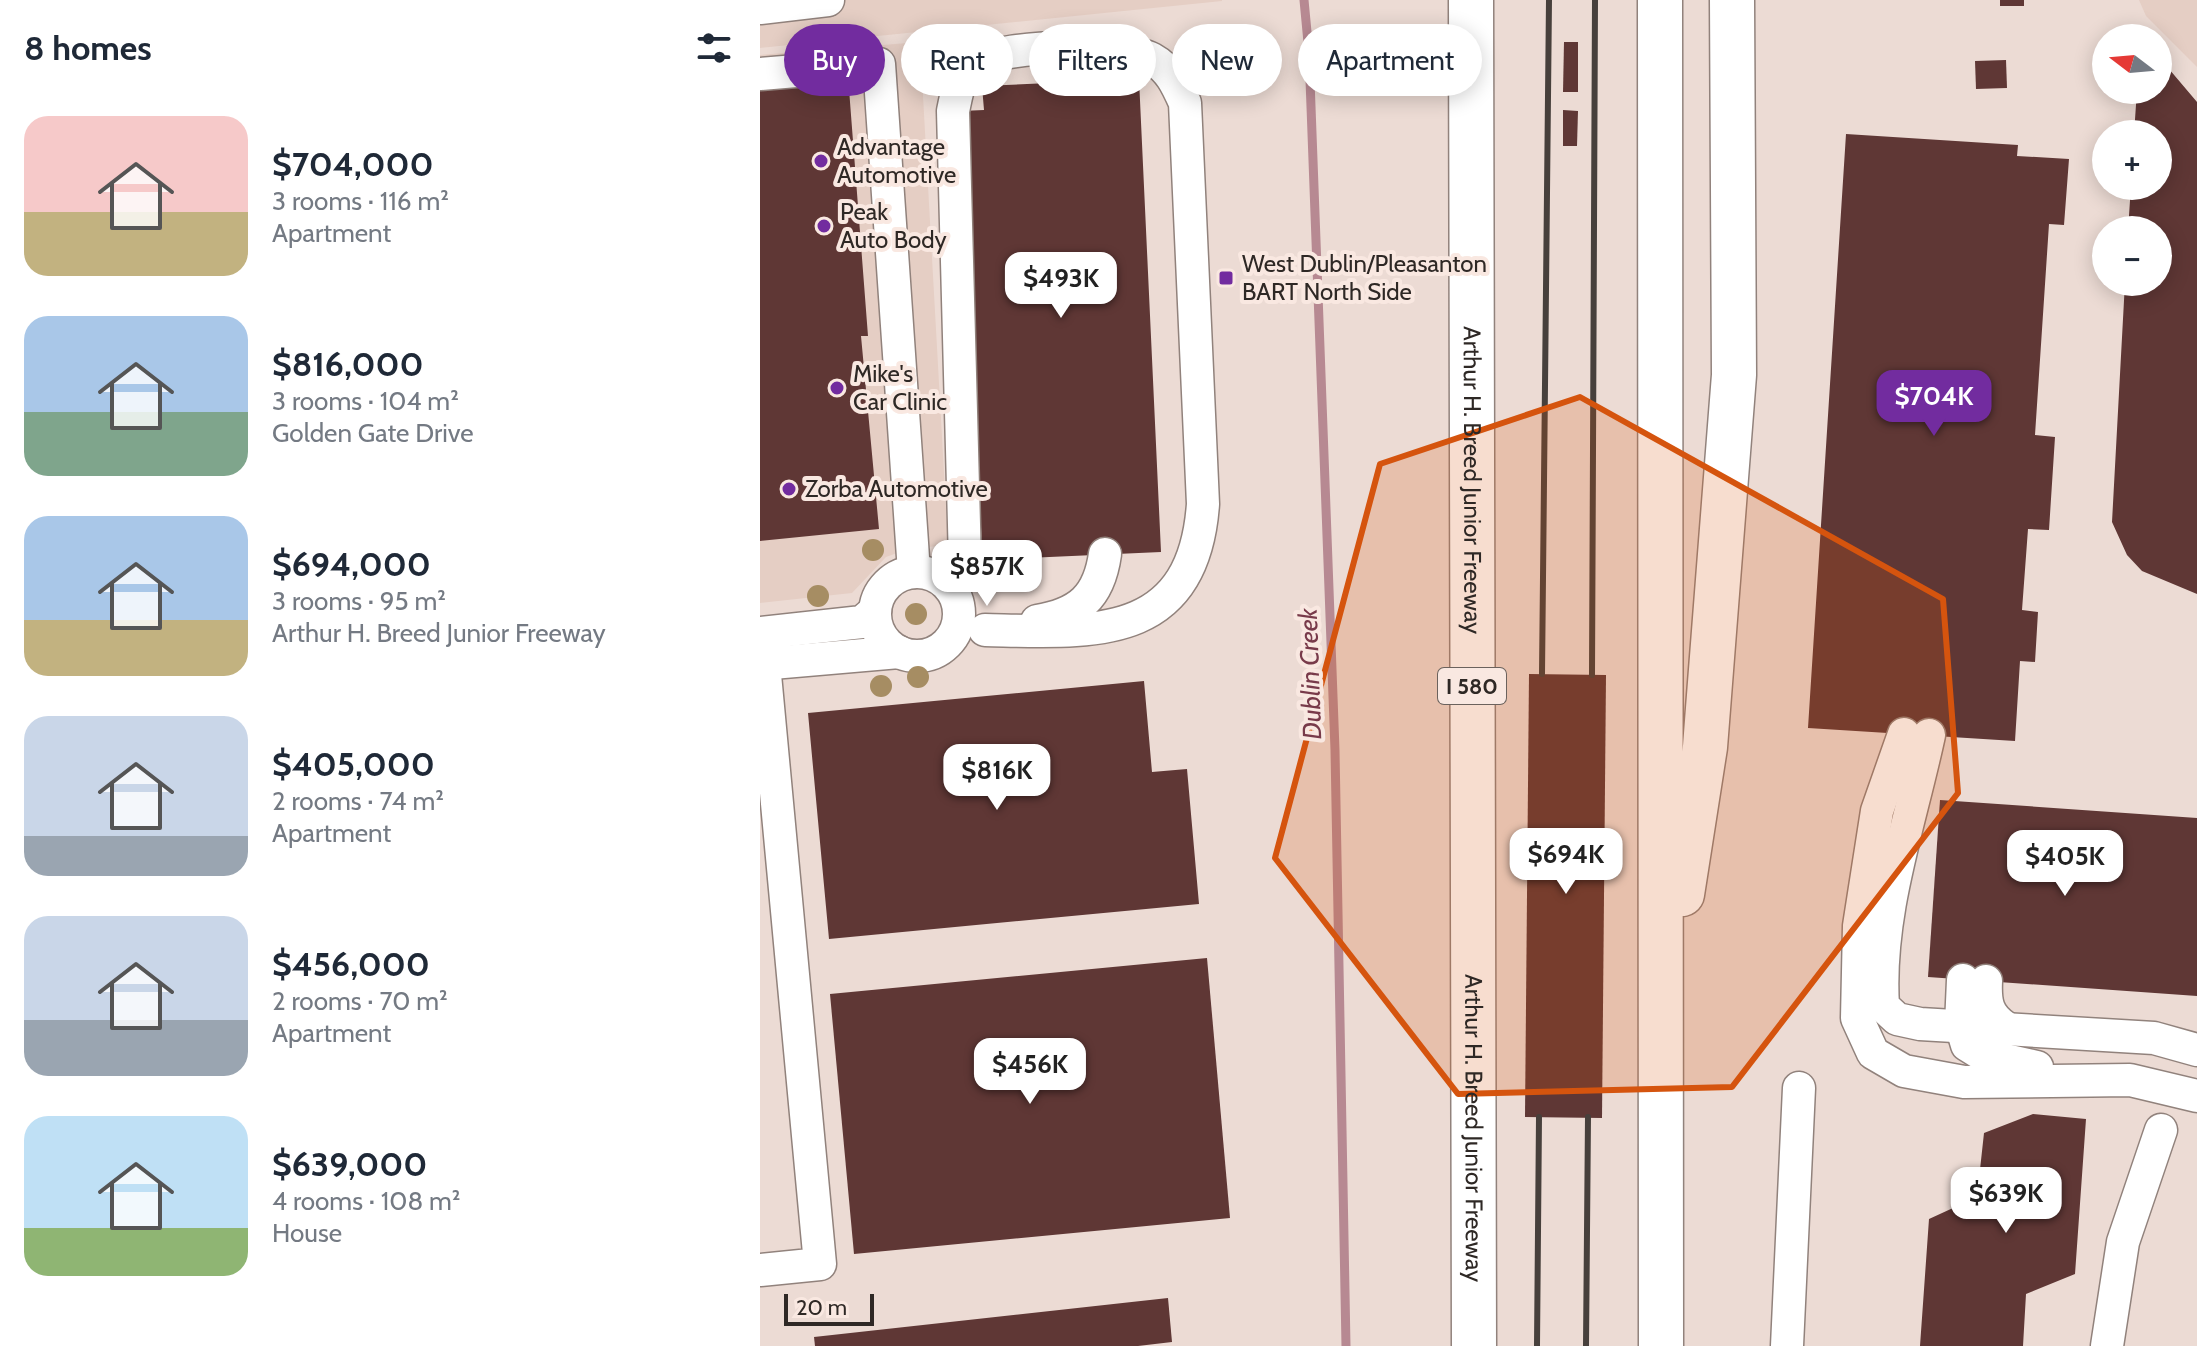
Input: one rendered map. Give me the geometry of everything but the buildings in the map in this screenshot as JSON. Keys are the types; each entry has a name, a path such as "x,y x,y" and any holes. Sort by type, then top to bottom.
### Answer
{"highway":[{"path":"1660,0 1661,1346"},
{"path":"1660,1030 1705,747 1732,406 1732,0"},
{"name":"Arthur H. Breed Junior Freeway","path":"1468,9 1474,1346"}],"street":[{"path":"760,8 813,1"},
{"path":"951,589 965,562 953,111 959,82 974,63 999,53 1102,47 1131,50 1155,60 1174,78 1185,103 1203,504 1201,540 1189,570 1171,593 1148,613 1116,626 1087,631 970,632"},
{"path":"760,74 879,64 914,572"},
{"path":"761,654 899,652 914,656 930,654 970,632 1061,617 1079,609 1094,594 1105,554"},
{"path":"899,652 881,635 875,611 880,595 891,582 914,572 931,574 951,589 970,632"},
{"path":"761,654 862,622 875,611"},
{"path":"760,1270 820,1264 761,654"},
{"path":"1917,734 1885,923 1881,976 1883,1006 1897,1019 1961,1025 2154,1038 2197,1049 2188,1093 2130,1080 1964,1082 1904,1071 1873,1053 1857,1018 1859,926 1877,811 1917,734"},
{"path":"2005,1027 1992,1018 1975,980 1961,1025 1967,1045 1983,1055 2098,1081"},
{"path":"1787,1346 1799,1088"},
{"path":"2107,1346 2123,1242 2161,1130"}],"highlighted area":[{"path":"1580,397 1943,599 1958,793 1732,1087 1458,1094 1275,858 1380,464"}],"shaded area":[{"path":"760,0 1222,0 996,24 901,24 901,34 885,35 885,24 784,24 784,46 760,48"},
{"path":"2139,0 2197,0 2197,67 2172,42 2172,24 2154,24 2146,16"},
{"path":"901,44 901,96 923,96 948,545 908,549 886,557 852,593 760,603 760,55 784,53 784,96 885,96 885,45"}],"waterway":[{"name":"Dublin Creek","path":"1304,0 1309,53 1335,750 1346,1346"}],"railway":[{"path":"1542,674 1549,0"},
{"path":"1592,675 1595,0"},
{"path":"1537,1346 1539,1117"},
{"path":"1586,1346 1588,1117"}],"place":[{"name":"Advantage Automotive","path":"821,161"},
{"name":"Peak Auto Body","path":"824,226"},
{"name":"West Dublin/Pleasanton BART North Side","path":"1226,278"},
{"name":"Mike's Car Clinic","path":"837,388"},
{"name":"Zorba Automotive","path":"789,489"}]}
